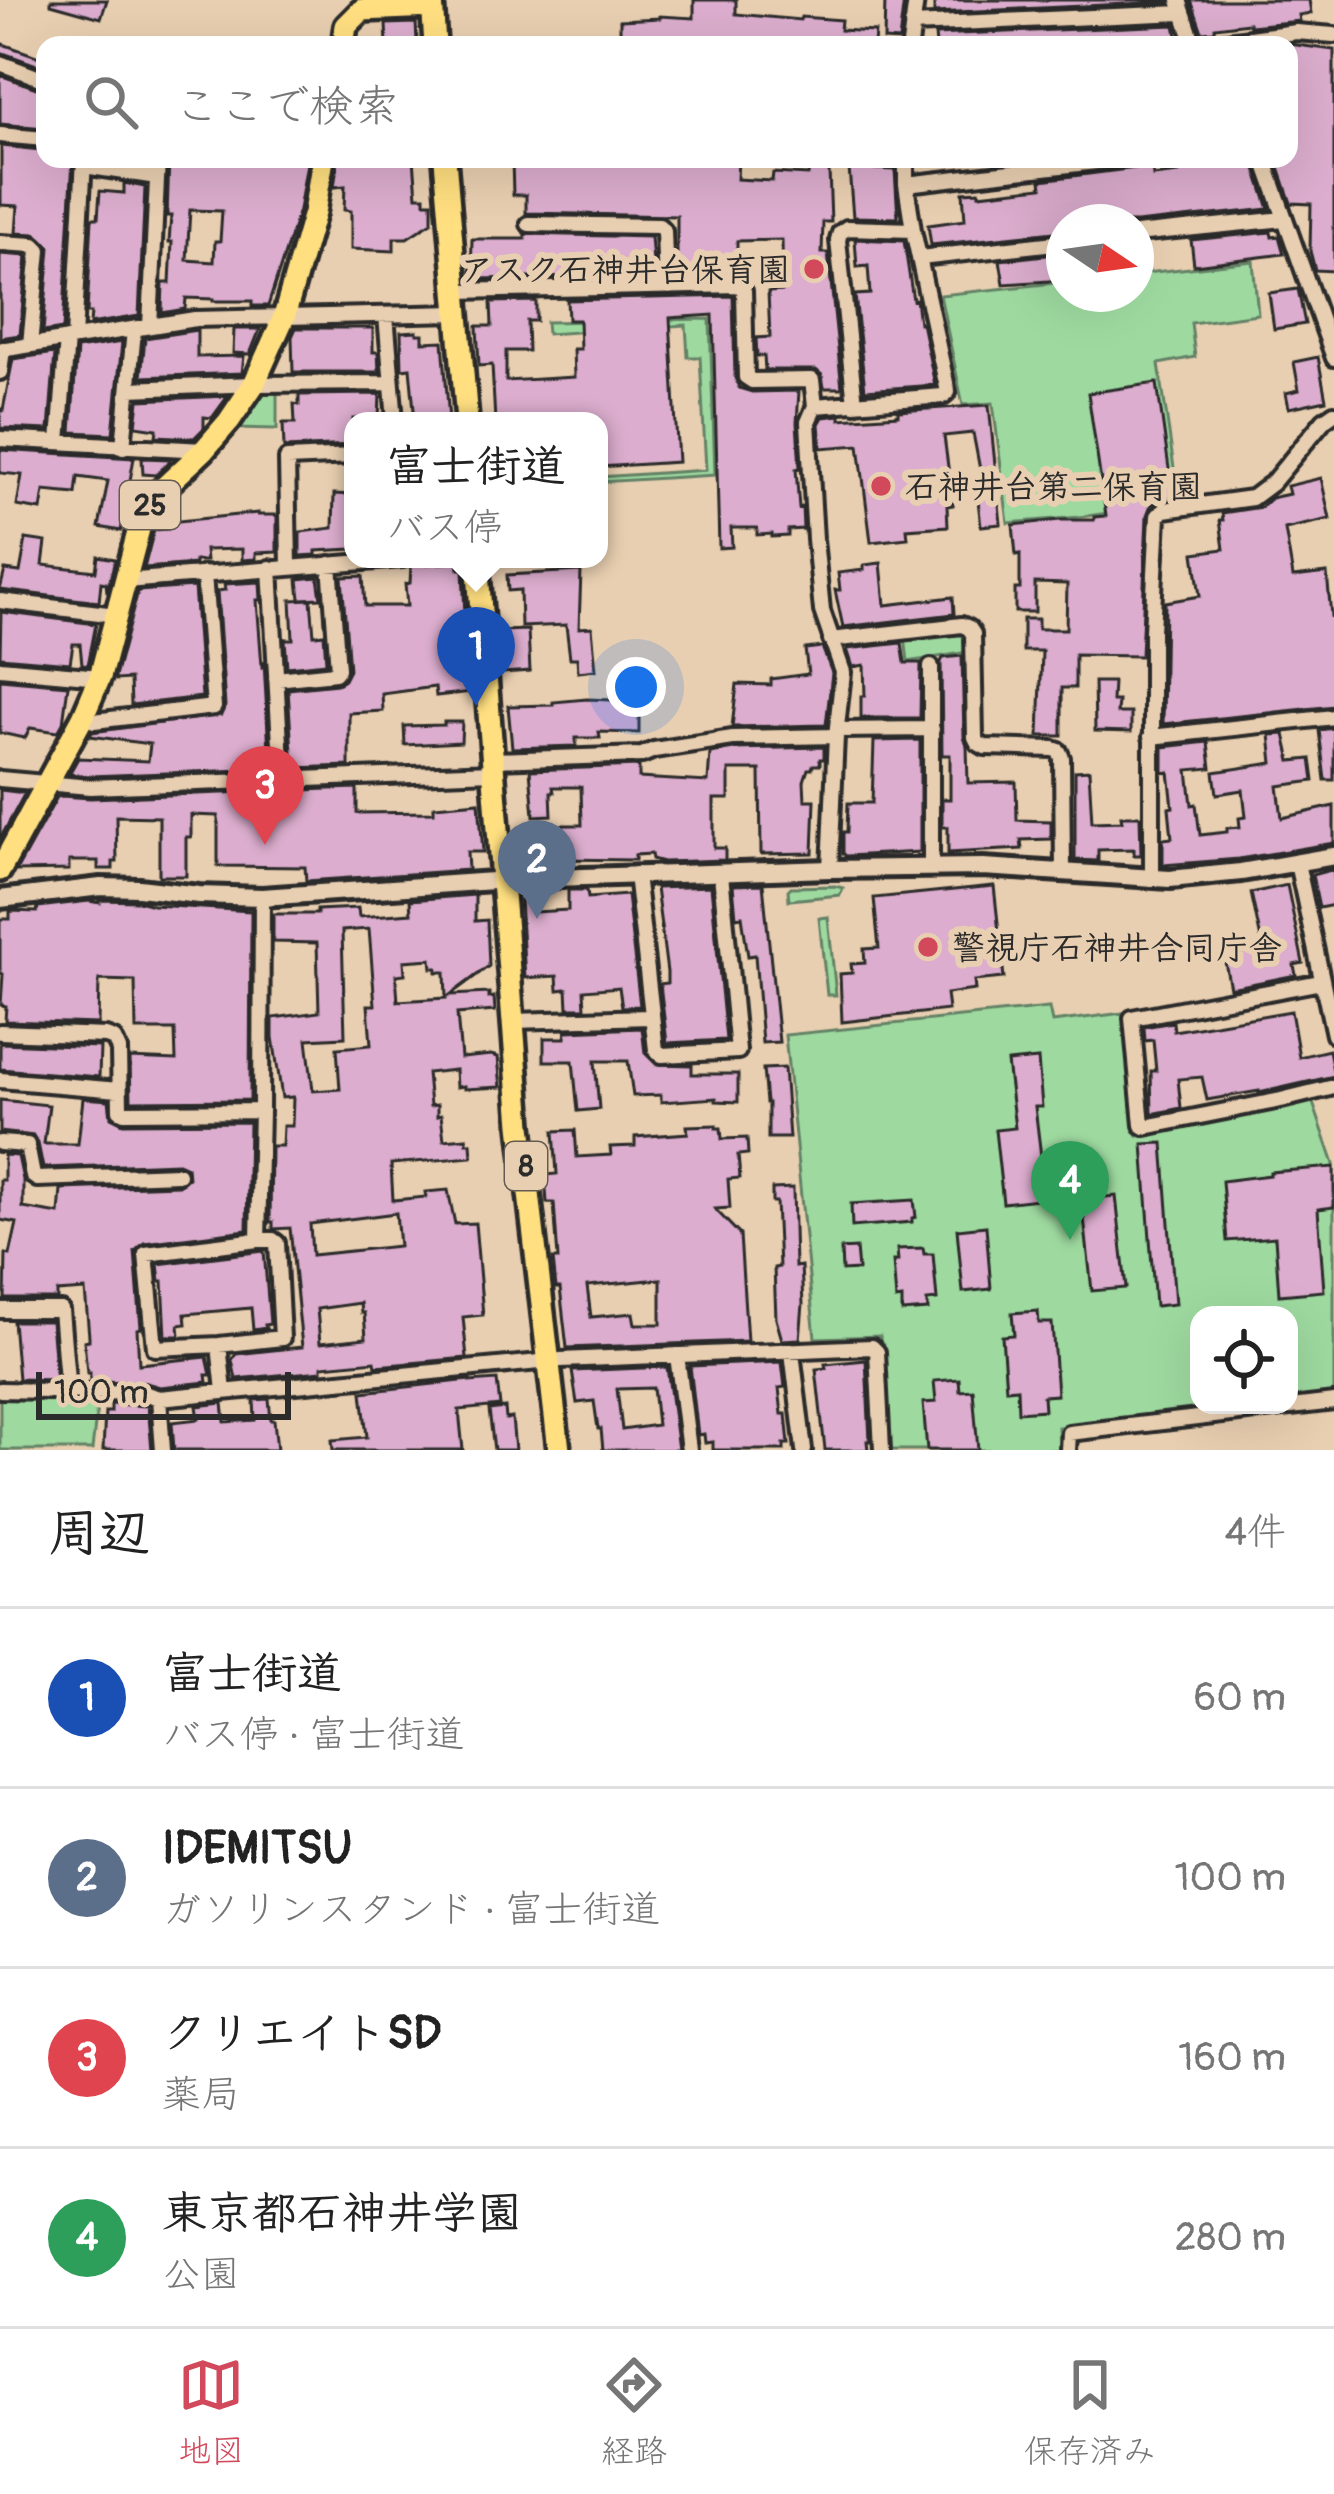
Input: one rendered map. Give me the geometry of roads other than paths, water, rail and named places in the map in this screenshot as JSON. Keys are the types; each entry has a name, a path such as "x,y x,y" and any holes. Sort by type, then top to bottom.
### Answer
{"main road":[{"path":"344,36 346,26 362,10 432,3 434,36"},
{"name":"25","path":"0,870 100,677 141,521 154,496 204,450 254,383 284,317 314,214 322,168"},
{"path":"446,168 466,412"},
{"name":"8","path":"478,568 532,1237 559,1450"}],"street":[{"path":"910,36 916,0"},
{"path":"911,25 1180,7 1191,36"},
{"path":"1265,36 1334,35"},
{"path":"0,63 36,77"},
{"path":"0,135 36,138"},
{"path":"59,442 84,168"},
{"path":"113,168 157,177"},
{"path":"150,326 158,168"},
{"path":"815,406 948,392 913,230 906,168"},
{"path":"906,184 1044,168"},
{"path":"1267,168 1334,358"},
{"path":"1154,232 1284,219"},
{"path":"529,224 658,226 664,231 666,286"},
{"path":"855,404 840,233 847,228 913,230"},
{"path":"0,243 34,245 39,250 30,345"},
{"path":"920,258 1046,244"},
{"path":"0,372 1,349 194,320 386,315 459,302 666,286 744,286 746,377 752,381 812,380 815,406 808,422 815,539 823,611 843,672 830,869"},
{"path":"386,315 394,412"},
{"path":"123,447 134,330"},
{"path":"129,389 392,383"},
{"path":"1152,879 1152,619 1158,516 1164,510 1252,498 1272,483 1334,413"},
{"path":"0,439 204,450"},
{"path":"289,566 287,459 344,456"},
{"path":"125,581 344,563"},
{"path":"276,679 337,671 331,564"},
{"path":"270,568 281,779"},
{"path":"82,717 94,722 214,707 204,574"},
{"path":"0,601 116,615"},
{"path":"831,640 969,628 978,743 1053,749 1062,758 1063,872"},
{"path":"931,667 932,868"},
{"path":"0,668 100,677"},
{"path":"1151,737 1334,716"},
{"path":"0,779 90,787 281,779 637,756 733,738 932,729"},
{"path":"0,899 100,887 262,897 636,874 830,869 983,867 1194,878 1334,856"},
{"path":"1297,863 1334,1035"},
{"path":"636,874 658,1054 738,1051 721,874"},
{"path":"258,1240 262,897"},
{"path":"1321,982 1132,1018 1142,1125 1334,1087"},
{"path":"513,1021 650,1017"},
{"path":"0,1032 114,1039 119,1050 120,1110 124,1112 261,1111"},
{"path":"0,1080 119,1090"},
{"path":"0,1143 26,1145 34,1178 178,1174"},
{"path":"273,1240 277,1243 284,1335 219,1345 155,1348 146,1254 273,1240"},
{"path":"0,1310 61,1310 68,1392"},
{"path":"219,1345 224,1391"},
{"path":"0,1390 143,1393 159,1398 548,1361 875,1348 882,1450"},
{"path":"792,1352 804,1450"},
{"path":"677,1355 688,1450"},
{"path":"159,1398 163,1450"},
{"path":"1068,1450 1069,1433 1334,1402"}],"place":[{"name":"アスク石神井台保育園","path":"814,269"},
{"name":"石神井台第二保育園","path":"881,486"},
{"name":"富士街道","path":"476,706"},
{"name":"クリエイトSD","path":"265,845"},
{"name":"IDEMITSU","path":"537,919"},
{"name":"警視庁石神井合同庁舎","path":"928,947"},
{"name":"東京都石神井学園","path":"1070,1240"}]}
